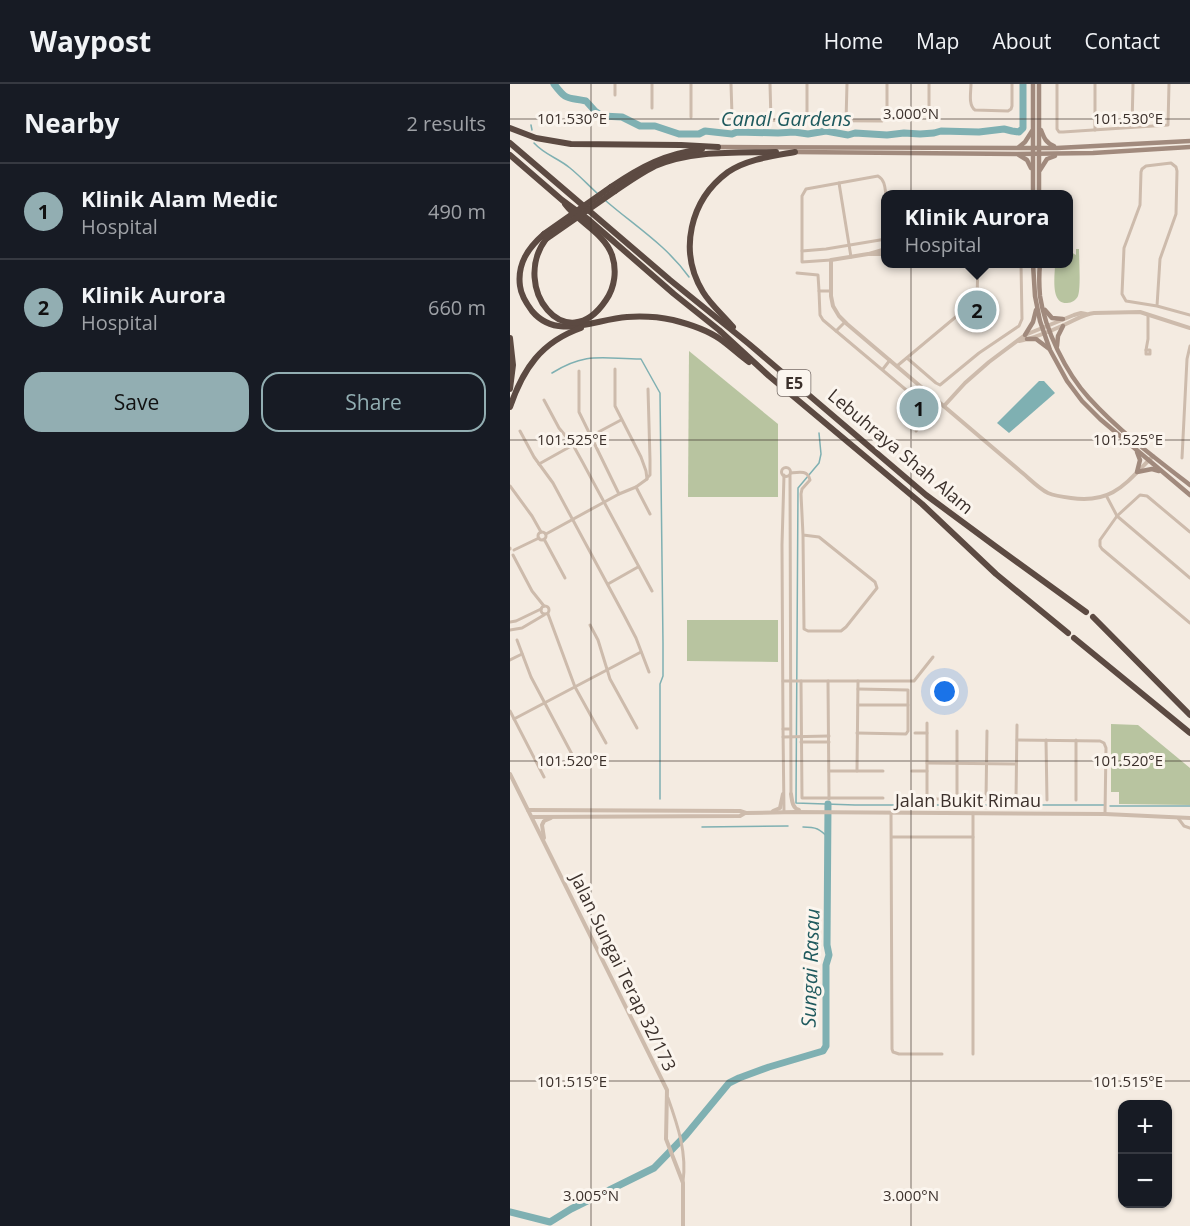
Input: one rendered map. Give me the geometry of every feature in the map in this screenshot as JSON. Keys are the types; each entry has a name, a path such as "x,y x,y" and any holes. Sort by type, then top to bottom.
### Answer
{"highway":[{"path":"510,128 536,138 571,144 718,147"},
{"name":"Lebuhraya Shah Alam","path":"510,143 926,495 1086,612"},
{"path":"718,147 670,155 643,167 529,249 521,266 520,287 527,304 538,317 555,326 569,327 627,317 662,318 682,323 719,339 769,376"},
{"path":"613,189 665,162 693,155 795,152"},
{"path":"749,344 713,307 695,277 690,250 693,221 707,193 729,172 751,161 795,152"},
{"name":"Lebuhraya Shah Alam","path":"510,155 562,200 619,244 769,376 922,504 996,574 1068,633"},
{"path":"545,237 530,256 525,269 525,287 532,303 543,315 557,321 576,321 594,313 608,298 614,284 615,268 612,255 601,239 570,211 562,200"},
{"path":"510,407 521,378 540,353 556,340 598,322"},
{"path":"510,338 513,365 510,389"},
{"path":"1093,617 1190,715"},
{"path":"1074,638 1190,733"}],"main road":[{"path":"1033,84 1036,125 1033,190"},
{"path":"1017,151 1028,139 1036,125 1039,84"},
{"path":"1036,125 1048,143 1058,148"},
{"path":"1036,151 1190,141"},
{"path":"718,147 857,147 1017,151 1030,163 1033,190"},
{"path":"1039,175 1044,163 1050,157 1190,147"},
{"path":"1036,151 1039,190"},
{"path":"795,152 1036,151 1093,153"},
{"path":"1033,268 1036,308 1034,322 1026,337 1036,339 1050,350"},
{"path":"1040,268 1040,296 1049,328 1057,348 1076,381 1088,398 1153,456 1190,485"},
{"path":"1036,308 1050,350 1082,402 1107,426 1190,495"},
{"path":"1043,308 1052,318 1063,319"},
{"path":"1057,348 1058,336 1063,326"},
{"path":"1137,451 1140,460 1137,472 1152,469 1161,472"}],"street":[{"path":"615,84 615,95"},
{"path":"652,84 652,108"},
{"path":"691,84 691,117"},
{"path":"731,84 732,111 736,120 807,121 885,120 887,117 887,84"},
{"path":"770,84 771,120"},
{"path":"807,84 807,121"},
{"path":"846,121 847,84"},
{"path":"929,84 929,113"},
{"path":"971,84 972,108 1008,111 1012,106 1012,84"},
{"path":"1057,84 1059,132 1168,125 1169,84"},
{"path":"1095,84 1095,131"},
{"path":"1132,128 1133,84"},
{"path":"1157,306 1160,259 1176,214 1178,171 1171,163 1146,166 1142,169 1140,205 1124,248 1122,294 1125,300 1190,315"},
{"path":"881,250 851,257 802,262 803,193 806,189 878,176 884,182 885,190"},
{"path":"838,183 851,257"},
{"path":"802,251 881,240"},
{"path":"868,254 881,254"},
{"path":"831,260 832,301 835,311 845,322 1047,492 1079,500 1107,497 1153,456"},
{"path":"897,366 976,300 978,268"},
{"path":"907,358 940,385 979,352 1019,326 1022,319 1021,268"},
{"path":"797,273 819,274 820,315 826,323 930,410 930,414 916,431"},
{"path":"819,291 831,291"},
{"path":"1049,328 1063,319 1081,313 1140,312 1190,328"},
{"path":"944,406 989,362 1019,341 1043,330 1063,326 1087,314"},
{"path":"1148,315 1148,351"},
{"path":"836,331 845,322"},
{"path":"1182,458 1190,346"},
{"path":"883,369 891,360"},
{"path":"615,369 615,406 641,457 647,479"},
{"path":"579,370 579,412 619,494"},
{"path":"544,539 546,534 619,494 636,488 647,479 650,474 648,389"},
{"path":"544,400 559,428 573,445 652,591"},
{"path":"590,436 621,420"},
{"path":"1185,422 1190,422"},
{"path":"520,431 553,483 608,584 636,638 649,672"},
{"path":"539,464 573,445"},
{"path":"641,457 650,460"},
{"path":"784,812 784,475 782,471 789,468 796,681 796,736 790,794 791,812"},
{"path":"784,475 801,472 808,475 809,482 801,491 804,535 804,629 841,631 878,588 875,582 819,537 804,535"},
{"path":"510,486 541,532 546,534"},
{"path":"636,488 650,514"},
{"path":"1190,532 1144,494 1138,496 1117,516 1100,540 1100,546 1190,623"},
{"path":"1107,497 1117,516 1190,578"},
{"path":"541,532 539,537 511,549 515,553 512,555 543,608 542,612 546,614 575,687 606,743"},
{"path":"539,537 544,539 565,578"},
{"path":"608,584 638,567"},
{"path":"510,622 543,608 549,608 546,614 522,628 510,630"},
{"path":"590,625 598,640 610,679 637,728"},
{"path":"517,640 531,677 575,760"},
{"path":"514,719 641,652"},
{"path":"510,660 522,654"},
{"path":"783,681 914,681 933,657"},
{"path":"796,681 790,729 801,742 802,798 883,798"},
{"path":"828,681 829,799"},
{"path":"857,771 858,681"},
{"path":"857,734 908,733 908,692 906,690 858,689"},
{"path":"858,705 908,705"},
{"path":"510,711 544,777"},
{"path":"927,723 927,795 933,799 1016,799 1017,725"},
{"path":"783,729 790,729"},
{"path":"957,731 957,799"},
{"path":"986,800 987,731"},
{"path":"915,733 927,733"},
{"path":"783,736 829,736"},
{"path":"1017,740 1100,741 1105,745 1105,814"},
{"path":"1046,740 1047,800"},
{"path":"1076,740 1076,800"},
{"path":"801,742 829,742"},
{"path":"927,763 1016,764"},
{"path":"829,771 883,771"},
{"path":"912,771 927,771"},
{"name":"Jalan Sungai Terap 32/173","path":"510,774 667,1090 666,1139 683,1183 683,1226"},
{"path":"760,813 780,807 783,794"},
{"path":"790,794 794,808 805,812"},
{"path":"522,799 534,807 552,810"},
{"name":"Jalan Bukit Rimau","path":"528,810 1105,814 1190,818"},
{"name":"Jalan Bukit Rimau","path":"532,817 700,817 740,816 746,813"},
{"path":"891,813 892,1049 893,1052 899,1054 942,1054"},
{"path":"973,813 973,1054"},
{"path":"545,844 542,825 547,819 554,817"},
{"path":"1178,818 1184,826 1190,828"},
{"path":"892,837 973,837"},
{"path":"667,1096 683,1145 683,1183"}],"green space":[{"path":"1076,249 1079,249 1078,296 1071,302 1062,302 1056,294 1055,268 1073,268 1073,253 1076,255"},
{"path":"689,351 778,424 778,497 688,497"},
{"path":"687,620 778,620 778,662 687,661"},
{"path":"1111,724 1138,725 1190,768 1190,805 1119,804 1119,792 1111,792"}],"water":[{"path":"1039,381 1044,381 1055,393 1009,433 997,423"}],"waterway":[{"name":"Canal Gardens","path":"554,84 565,96 586,101 602,116 622,117 640,126 655,126 679,134 699,134 705,131 732,134 737,132 808,134 826,131 848,135 855,133 920,134 941,131 979,132 1004,129 1019,132 1023,128 1023,84"},
{"path":"531,125 532,130"},
{"path":"534,143 570,168 598,194"},
{"path":"606,201 661,246 689,277"},
{"path":"552,373 564,366 586,359 641,359 660,393 663,643 663,676 660,684 660,799"},
{"path":"819,433 821,454 819,463 798,488 796,803 1104,805"},
{"name":"Sungai Rasau","path":"510,1212 550,1222 571,1209 654,1168 686,1135 729,1083 769,1067 823,1051 826,1046 826,965 829,955 827,945 828,804"},
{"path":"1110,806 1190,806"},
{"path":"702,827 788,826"},
{"path":"803,827 818,829 829,838"}],"place":[{"name":"Klinik Aurora","path":"977,310"},
{"name":"Klinik Alam Medic","path":"919,408"}]}
